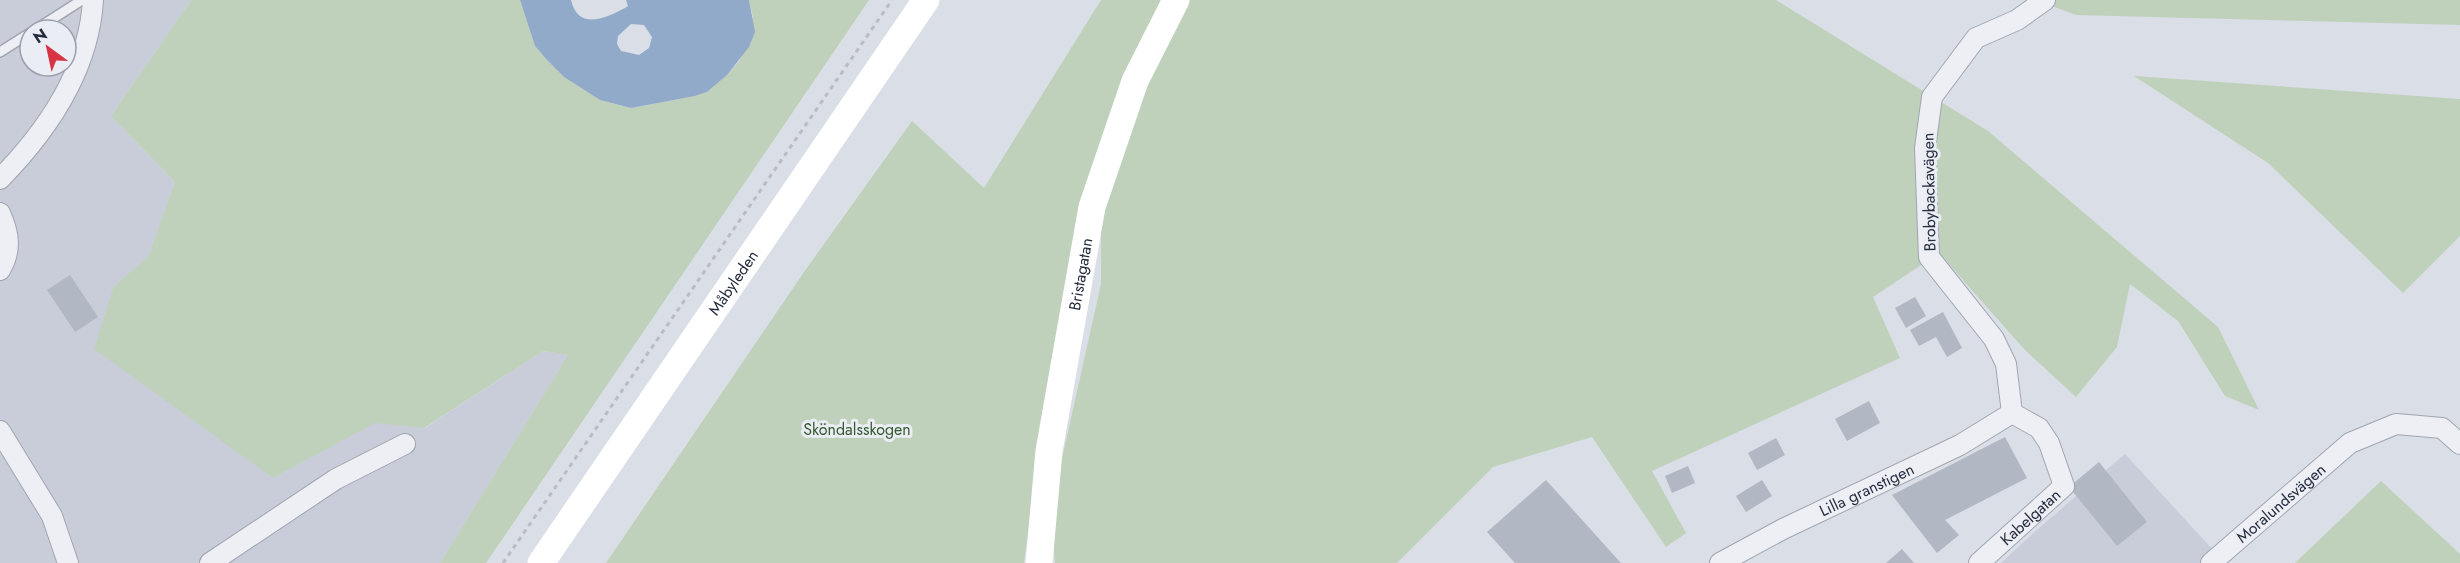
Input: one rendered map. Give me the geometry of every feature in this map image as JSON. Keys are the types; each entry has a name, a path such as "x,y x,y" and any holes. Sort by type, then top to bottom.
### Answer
{"street":[{"path":"0,178 31,147 71,86 92,24 93,0"},
{"name":"Måbyleden","path":"541,563 926,0"},
{"name":"Bristagatan","path":"1039,563 1049,451 1092,207 1135,81 1176,0"},
{"name":"Brobybackavägen","path":"2012,413 2006,364 1994,339 1929,257 1925,148 1932,98 1976,38 2017,20 2045,0"},
{"path":"0,213 9,231 8,257 0,270"},
{"name":"Lilla granstigen","path":"1720,563 1783,530 1960,445 2012,413"},
{"name":"Kabelgatan","path":"1979,563 2064,486 2049,443 2039,428 2012,413"},
{"name":"Moralundsvägen","path":"2211,563 2350,443 2396,424 2442,428 2458,439"},
{"path":"0,431 52,516 68,563"},
{"path":"210,563 336,479 405,444"}],"lane":[{"path":"53,18 82,0"},
{"path":"0,52 18,41"}],"path":[{"path":"504,563 891,2 885,0"}],"shaded area":[{"path":"0,0 191,0 111,116 175,182 148,258 114,286 273,478 375,422 425,428 543,351 568,355 440,563 0,563"},
{"path":"2125,454 2225,563 2001,563 2039,528"}],"green space":[{"path":"191,0 520,0 535,46 564,77 600,100 631,108 707,92 727,75 740,60 753,17 749,0 869,0 486,563 440,563 568,355 543,351 424,428 375,423 273,478 94,349 114,286 148,257 175,182 111,116"},
{"name":"Sköndalsskogen","path":"1101,0 1161,0 1085,198 1050,368 1024,563 606,563 804,272 912,121 984,188"},
{"path":"1187,0 1776,0 1988,131 2218,327 2259,410 2225,396 2178,321 2130,284 2117,347 2076,397 2024,349 1939,253 1873,297 1900,358 1652,471 1686,533 1666,547 1592,437 1493,467 1397,563 1055,563 1051,508 1101,284 1101,202 1153,51"},
{"path":"2036,0 2460,0 2460,25 2076,15"},
{"path":"2134,76 2460,99 2460,236 2403,293 2268,163"},
{"path":"2381,481 2460,554 2460,563 2295,563"}],"water":[{"path":"520,0 571,0 580,16 594,19 625,8 628,6 626,0 749,0 755,32 749,47 727,75 707,92 631,108 600,100 564,77 535,46","holes":["631,24 644,25 652,37 649,48 639,55 621,51 617,44 618,36"]}],"building":[{"path":"70,275 98,317 75,332 47,290"},
{"path":"1915,297 1926,316 1906,328 1895,308"},
{"path":"1943,312 1962,348 1947,357 1936,337 1919,346 1910,330"},
{"path":"1869,401 1880,423 1847,441 1835,419"},
{"path":"2005,437 2027,478 1945,520 1959,535 1937,553 1892,495"},
{"path":"1776,438 1785,455 1757,470 1748,453"},
{"path":"2099,462 2147,522 2117,546 2069,487"},
{"path":"1688,466 1695,483 1672,493 1665,476"},
{"path":"1546,480 1621,563 1515,563 1487,532"},
{"path":"1762,480 1772,496 1746,512 1736,496"},
{"path":"1902,549 1914,563 1886,563"}]}
